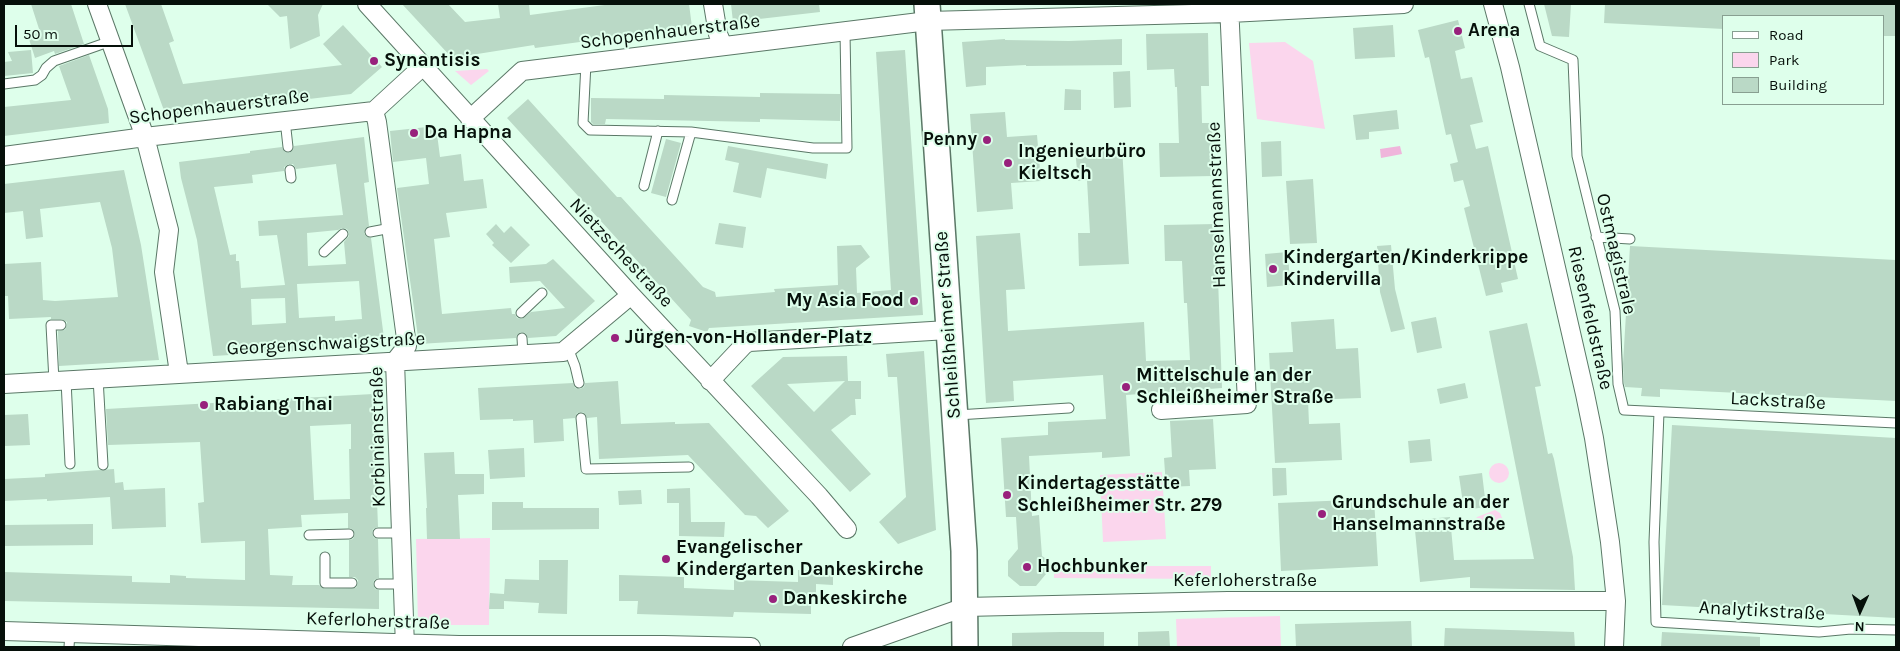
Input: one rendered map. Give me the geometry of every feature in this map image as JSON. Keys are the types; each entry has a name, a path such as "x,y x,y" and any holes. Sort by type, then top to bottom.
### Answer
{"main road":[{"name":"Schleißheimer Straße","path":"927,13 964,551 966,647"}],"street":[{"path":"97,4 145,137 169,230 164,272 179,373"},
{"name":"Nietzschestraße","path":"367,4 710,381 819,496 847,529"},
{"path":"713,4 718,34 723,46"},
{"name":"Schopenhauerstraße","path":"470,119 522,71 845,32 927,13 1404,4"},
{"name":"Riesenfeldstraße","path":"1492,4 1510,67 1585,394 1608,528 1616,601 1614,647"},
{"name":"Hanselmannstraße","path":"1161,410 1247,404 1229,8"},
{"path":"374,111 423,66"},
{"name":"Schopenhauerstraße","path":"4,156 145,137 374,111"},
{"name":"Korbinianstraße","path":"374,111 407,346 395,361 404,645"},
{"name":"Georgenschwaigstraße","path":"4,384 395,361 523,346 563,352 631,295"},
{"path":"710,381 744,344 749,342 948,330"},
{"name":"Keferloherstraße","path":"852,647 965,607 1228,601 1616,601"},
{"name":"Keferloherstraße","path":"4,631 70,640 404,645 751,647"}],"lane":[{"name":"Ostmagistrale","path":"1530,4 1540,46 1573,60 1577,156 1615,312 1618,384 1624,410 1659,412"},
{"path":"586,64 583,123 590,130 691,132 813,148 847,148 845,32"},
{"path":"4,84 35,80 54,61 111,41"},
{"path":"285,120 288,147"},
{"path":"644,186 658,131"},
{"path":"672,200 691,132"},
{"path":"370,232 391,228"},
{"path":"324,252 343,234"},
{"path":"1596,237 1630,239"},
{"path":"521,313 542,293"},
{"path":"61,325 51,325 70,464"},
{"path":"568,348 579,383"},
{"path":"98,378 102,466"},
{"path":"954,415 1069,408"},
{"name":"Lackstraße","path":"1659,412 1896,423"},
{"name":"Analytikstraße","path":"1659,412 1654,542 1656,622 1819,632 1851,629 1896,630"},
{"path":"581,418 586,470 689,466"},
{"path":"378,533 401,533"},
{"path":"309,535 348,534"},
{"path":"325,557 325,583 352,583"},
{"path":"379,584 403,584"}],"green space":[{"path":"1285,42 1313,61 1325,129 1257,119 1249,43"},
{"path":"487,69 489,71 471,85 455,71"},
{"path":"1495,463 1503,463 1509,469 1509,477 1503,483 1495,483 1489,477 1489,469"},
{"path":"1162,472 1166,539 1103,542 1100,475"},
{"path":"1495,510 1500,513 1503,520 1499,530 1477,532 1474,522 1477,517"},
{"path":"490,538 489,625 418,625 416,539"},
{"path":"1054,566 1211,566 1211,579 1054,578"},
{"path":"1280,616 1281,647 1177,647 1176,619"}],"shaded area":[{"path":"1400,146 1402,154 1381,158 1380,149"}],"building":[{"path":"31,4 71,4 84,44 55,54 54,51 35,58 28,36 40,32"},
{"path":"125,4 161,4 174,41 169,43 183,84 342,65 323,44 343,25 382,67 351,94 166,116"},
{"path":"267,4 323,4 318,15 320,36 290,49 287,16 280,17"},
{"path":"402,4 448,4 465,22 500,18 498,4 529,4 530,15 612,4 689,4 692,27 535,48 534,45 452,58"},
{"path":"731,4 819,4 820,12 733,22"},
{"path":"1544,4 1571,4 1569,37 1552,36"},
{"path":"1605,4 1896,4 1896,36 1885,36 1885,15 1722,15 1722,29 1604,23"},
{"path":"1458,20 1465,48 1455,51 1461,79 1472,77 1483,122 1470,125 1476,149 1488,146 1518,279 1501,283 1503,292 1486,296 1464,208 1470,206 1463,180 1454,182 1450,164 1458,162 1451,134 1446,135 1429,57 1425,58 1418,30"},
{"path":"1393,25 1395,57 1355,59 1353,28"},
{"path":"1208,33 1209,86 1201,86 1202,123 1212,123 1213,176 1160,177 1159,143 1179,143 1177,87 1175,87 1174,69 1147,70 1146,34"},
{"path":"1005,39 1069,41 1122,39 1122,65 986,67 986,85 966,87 962,42"},
{"path":"31,50 33,73 4,76 4,62 12,61 8,52"},
{"path":"905,50 923,315 709,328 707,332 689,326 691,320 507,118 528,99 617,197 621,197 703,287 715,292 716,297 775,292 774,289 838,285 837,246 861,245 870,257 856,268 857,293 891,290 876,52"},
{"path":"89,55 108,109 109,123 4,136 4,107 71,100 59,66"},
{"path":"1130,71 1131,107 1114,108 1113,72"},
{"path":"1065,89 1081,90 1081,110 1064,110"},
{"path":"760,93 840,94 840,121 760,119 760,122 606,119 605,124 593,124 591,122 591,98 664,99 664,95 760,97"},
{"path":"1397,110 1399,129 1369,132 1369,139 1356,140 1353,115"},
{"name":"Ingenieurbüro Kieltsch","path":"1005,112 1007,137 1037,135 1041,181 1011,183 1013,209 977,212 970,114"},
{"path":"436,126 440,157 461,154 464,181 483,179 487,208 446,213 450,237 434,239 442,314 511,308 512,314 522,319 531,312 565,308 540,281 510,283 509,267 546,264 553,259 595,301 556,336 528,338 525,333 521,332 516,338 419,344 397,188 429,184 426,158 393,162 390,131"},
{"path":"364,137 369,182 364,183 369,226 364,233 371,238 385,346 213,356 197,240 181,178 179,162 282,147 285,152 289,153 293,150 294,146","holes":["289,164 293,164 296,169 336,164 343,215 258,221 259,236 277,235 285,285 241,288 239,261 236,261 236,254 230,255 214,187 253,183 252,175 284,171 284,167","342,228 347,229 349,233 344,242 346,264 308,266 307,233","359,281 362,319 335,321 335,316 299,318 297,284","285,298 286,323 252,325 251,299"]},
{"path":"666,139 681,143 666,197 651,193"},
{"path":"1281,141 1282,176 1262,177 1261,142"},
{"path":"728,146 828,164 826,179 767,168 761,198 733,192 739,163 725,160"},
{"path":"1122,147 1129,264 1079,266 1078,233 1090,233 1087,180 1078,181 1075,148"},
{"path":"124,170 141,245 159,360 59,366 58,331 65,330 67,322 61,319 51,319 51,317 9,319 8,296 4,296 4,264 41,262 43,300 118,297 112,248 100,202 40,209 43,237 26,239 23,211 4,213 4,184"},
{"path":"1313,179 1317,243 1290,244 1286,181"},
{"path":"719,223 746,227 743,248 715,244"},
{"path":"496,224 504,233 511,226 530,245 511,263 492,245 494,243 486,234"},
{"path":"1216,224 1222,388 1126,395 1130,456 1102,458 1102,452 1029,456 1032,516 1039,515 1042,556 1045,558 1046,574 1036,586 1020,586 1008,576 1008,561 1018,549 1016,517 1006,517 1001,438 1048,435 1048,422 1106,419 1103,375 1013,381 1014,401 986,403 976,236 1020,233 1025,289 1006,290 1008,331 1144,322 1146,361 1190,360 1187,303 1184,303 1182,261 1165,261 1164,225"},
{"path":"1391,245 1395,289 1405,329 1391,332 1380,292 1377,246"},
{"path":"1630,246 1896,260 1896,401 1660,389 1660,397 1641,396 1642,388 1625,387 1623,364"},
{"path":"1288,252 1290,285 1267,287 1265,254"},
{"path":"1436,317 1442,348 1417,353 1411,322"},
{"path":"1334,319 1336,349 1358,348 1361,398 1308,400 1309,424 1340,423 1342,460 1275,463 1269,353 1293,352 1291,322"},
{"path":"1527,323 1541,386 1535,387 1548,454 1552,453 1554,459 1573,557 1575,590 1470,588 1470,577 1420,582 1414,520 1450,517 1454,560 1534,559 1489,331"},
{"path":"924,351 936,530 898,544 879,522 906,497 897,377 888,377 886,354"},
{"path":"847,356 848,381 861,381 861,399 855,399 856,415 851,415 831,430 871,474 850,492 751,386 783,357","holes":["845,381 814,412 787,384"]},
{"path":"618,381 621,424 709,423 789,511 768,528 756,516 745,515 688,455 599,459 597,417 587,418 583,412 577,413 575,418 563,419 564,441 534,443 533,420 480,420 478,388 573,383 575,388 580,389 584,387 585,383"},
{"path":"1465,383 1468,398 1440,404 1437,389"},
{"path":"373,394 378,527 373,529 372,533 374,538 378,539 379,578 374,580 373,584 375,589 379,590 379,609 4,601 4,572 132,576 132,582 170,583 170,575 186,576 186,578 245,580 245,541 201,543 198,503 204,502 200,442 108,445 106,409","holes":["351,424 351,449 349,449 350,499 314,500 310,426","348,513 348,528 352,529 355,534 353,539 349,540 349,577 355,577 358,580 356,588 325,589 319,585 292,585 293,576 270,575 268,529 302,527 301,515"]},
{"path":"28,414 30,445 4,446 4,415"},
{"path":"1213,419 1216,469 1189,470 1190,486 1166,487 1164,458 1172,457 1170,421"},
{"path":"1672,425 1896,438 1896,618 1662,605"},
{"path":"1430,439 1432,461 1410,463 1408,441"},
{"path":"524,448 525,477 490,479 488,450"},
{"path":"454,452 455,474 484,474 484,494 458,495 460,539 427,539 424,453"},
{"path":"1272,468 1286,468 1287,495 1273,496"},
{"path":"114,469 115,483 123,482 124,490 165,488 166,527 112,529 110,497 47,501 47,499 4,501 4,479 45,477 45,474"},
{"path":"1482,473 1486,507 1464,510 1459,476"},
{"path":"690,488 691,522 725,522 724,537 679,536 679,503 667,503 667,489"},
{"path":"641,490 642,504 619,505 618,491"},
{"path":"1374,499 1378,566 1281,571 1278,503"},
{"path":"492,502 523,502 523,508 599,508 599,529 492,530"},
{"path":"93,524 93,545 4,546 4,525"},
{"path":"539,560 568,560 567,614 538,613 539,603 504,601 504,609 489,609 490,593 504,594 505,579 539,580"},
{"path":"798,570 833,571 833,585 816,584 816,602 811,602 811,614 734,612 733,617 637,614 638,601 619,601 619,575 684,577 684,588 734,590 734,580 798,582"},
{"path":"1411,621 1412,647 1296,647 1295,624"},
{"path":"1445,628 1574,632 1575,647 1444,647"},
{"path":"1169,631 1170,647 1138,647 1138,632"},
{"path":"1104,632 1104,647 1012,647 1012,633"},
{"path":"1662,632 1760,637 1760,647 1661,647"}],"place":[{"name":"Arena","path":"1458,31"},
{"name":"Synantisis","path":"374,61"},
{"name":"Da Hapna","path":"414,133"},
{"name":"Penny","path":"987,140"},
{"name":"Ingenieurbüro Kieltsch","path":"1008,163"},
{"name":"Kindergarten/Kinderkrippe Kindervilla","path":"1273,269"},
{"name":"My Asia Food","path":"914,301"},
{"name":"Jürgen-von-Hollander-Platz","path":"615,338"},
{"name":"Mittelschule an der Schleißheimer Straße","path":"1126,387"},
{"name":"Rabiang Thai","path":"204,405"},
{"name":"Kindertagesstätte Schleißheimer Str. 279","path":"1007,495"},
{"name":"Grundschule an der Hanselmannstraße","path":"1322,514"},
{"name":"Evangelischer Kindergarten Dankeskirche","path":"666,559"},
{"name":"Hochbunker","path":"1027,567"},
{"name":"Dankeskirche","path":"773,599"}]}
